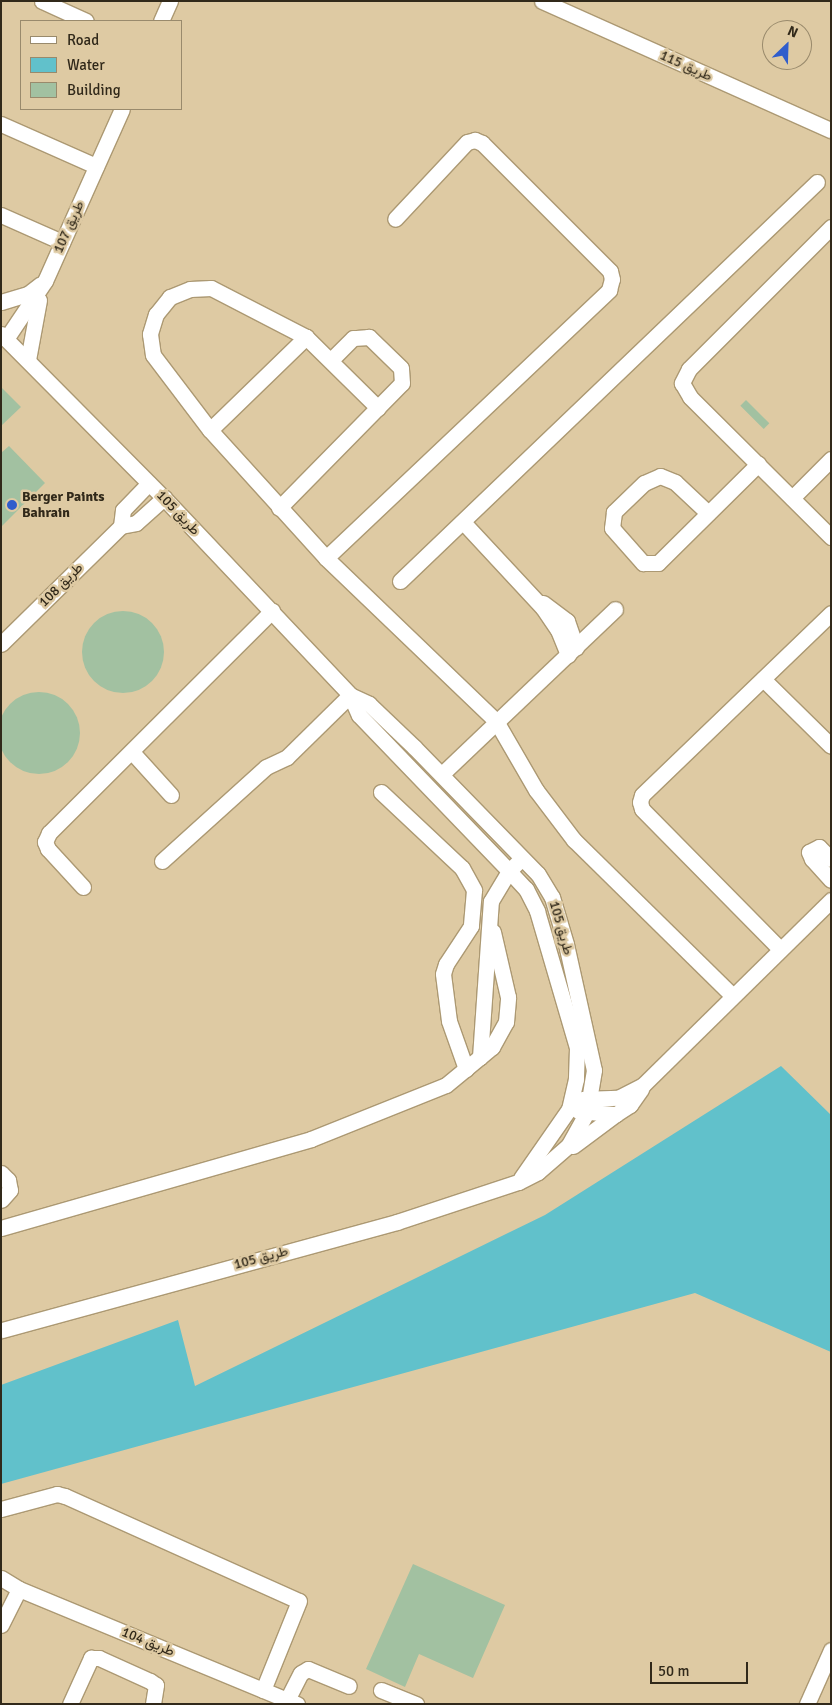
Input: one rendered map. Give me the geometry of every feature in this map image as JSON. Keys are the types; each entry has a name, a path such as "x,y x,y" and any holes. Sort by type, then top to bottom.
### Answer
{"street":[{"path":"42,1 84,20"},
{"path":"161,20 170,1"},
{"name":"طريق 115","path":"542,1 831,130"},
{"name":"طريق 107","path":"4,336 45,281 122,110"},
{"path":"1,124 96,166"},
{"path":"326,558 609,290 612,279 610,271 482,143 475,140 467,142 395,219"},
{"path":"400,581 817,182"},
{"path":"1,215 62,242"},
{"path":"831,227 684,375 684,391 831,537"},
{"path":"1,302 28,294 45,281"},
{"path":"28,360 45,281"},
{"path":"378,408 306,337 211,288 190,289 170,297 156,314 150,334 153,355 210,430 326,558 496,721 555,819 732,995"},
{"name":"طريق 105","path":"4,336 164,498 272,612 350,695 359,715 443,800 526,889 537,911 557,973 577,1048 571,1104"},
{"path":"210,430 306,337"},
{"path":"279,508 402,383 404,376 396,363 369,337 353,338 331,360"},
{"path":"792,498 831,460"},
{"path":"708,513 675,482 660,476 644,483 614,512 612,528 638,558 650,564 658,563 758,464"},
{"name":"طريق 108","path":"121,526 123,510 149,483"},
{"name":"طريق 108","path":"1,644 121,526 136,523 164,498"},
{"path":"463,522 537,601 572,651"},
{"path":"442,774 615,609"},
{"path":"83,887 48,849 45,842 49,833 272,612"},
{"path":"780,948 642,809 640,802 642,795 831,613"},
{"path":"763,679 831,746"},
{"path":"162,861 266,767 286,757 350,695"},
{"name":"طريق 105","path":"1,1330 397,1222 518,1182 556,1159 569,1145 589,1106 594,1070 566,944 552,897 522,858 442,774 369,704 350,695"},
{"path":"132,752 171,795"},
{"path":"443,800 455,788"},
{"path":"381,792 462,868 474,890 471,926 446,964 443,974 449,1021 466,1069"},
{"path":"831,859 819,848 809,852 831,880"},
{"path":"480,1057 489,916 496,888 522,858"},
{"path":"556,1159 635,1099 643,1085 732,995 831,900"},
{"path":"1,1228 311,1139 446,1085 480,1057 501,1035 506,1022 508,1001 489,916"},
{"path":"589,1106 618,1098 643,1085"},
{"path":"518,1182 571,1104 589,1106 616,1114"},
{"path":"1,1173 10,1185 9,1194 1,1200"},
{"path":"1,1509 57,1494 65,1496 299,1601 263,1690"},
{"name":"طريق 104","path":"1,1578 18,1589 292,1702"},
{"path":"1,1625 18,1589"},
{"path":"807,1704 831,1650"},
{"path":"70,1704 91,1658 99,1658 156,1685 153,1704"},
{"path":"292,1702 301,1673 308,1669 349,1686"},
{"path":"381,1690 416,1704"}],"water":[{"path":"781,1066 831,1115 831,1352 695,1293 1,1484 1,1385 178,1320 195,1386 545,1215"}],"building":[{"path":"1,387 21,407 1,426"},
{"path":"746,400 769,423 764,429 740,406"},
{"name":"Berger Paints Bahrain","path":"9,446 45,483 1,527 1,453"},
{"path":"123,611 139,614 152,623 161,636 164,652 161,668 152,681 139,690 123,693 107,690 94,681 85,668 82,652 85,636 94,623 107,614"},
{"path":"39,692 55,695 73,710 80,733 77,749 68,762 55,771 39,774 23,771 10,762 1,749 -1,725 1,717 10,704 23,695"},
{"path":"413,1564 505,1605 473,1678 419,1654 405,1687 366,1669"}],"place":[{"name":"Berger Paints Bahrain","path":"12,505"}]}
